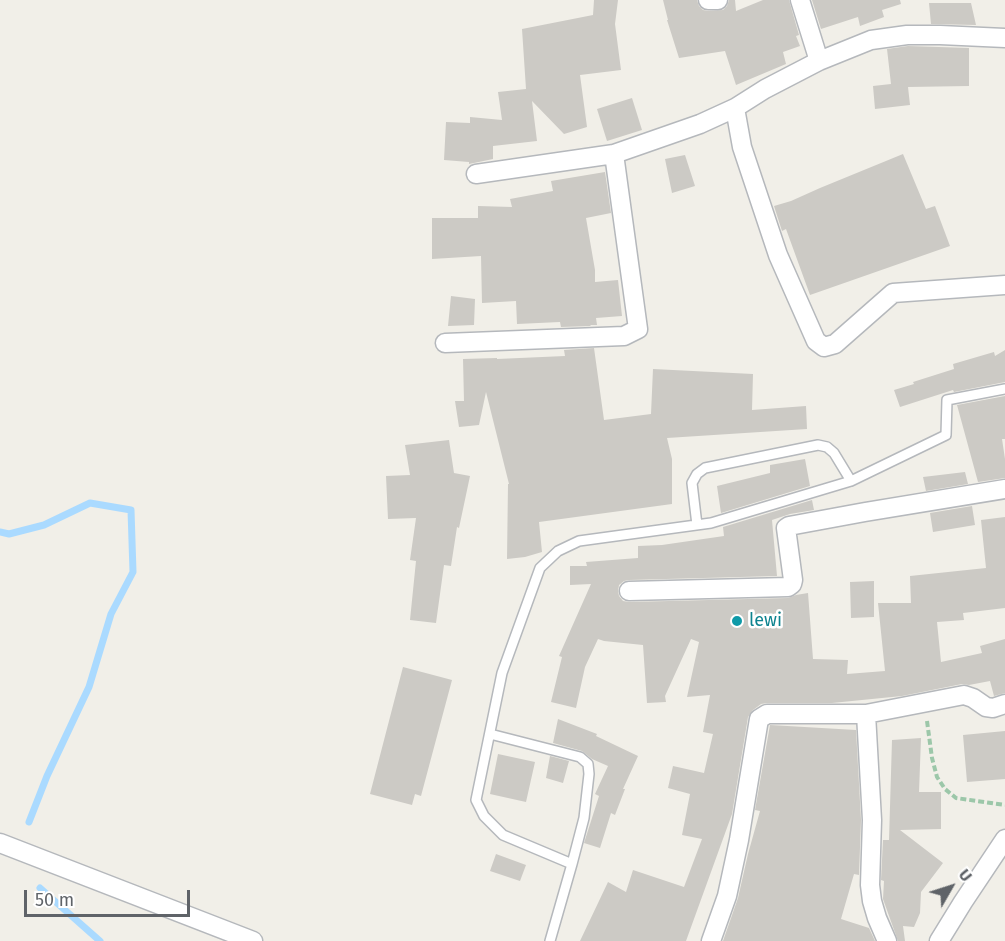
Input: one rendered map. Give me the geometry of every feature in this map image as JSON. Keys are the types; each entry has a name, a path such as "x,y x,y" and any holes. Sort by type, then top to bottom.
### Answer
{"street":[{"path":"708,0 718,0"},
{"path":"800,0 819,61"},
{"path":"476,174 614,154 700,124 735,108 765,89 819,61 871,40 907,35 1005,38"},
{"path":"735,108 742,147 778,255 816,341 824,347 835,344 893,293 1005,285"},
{"path":"445,343 624,336 638,329 614,154"},
{"path":"629,591 788,587 793,580 786,528 789,526 1005,489"},
{"path":"711,941 727,896 759,720 767,714 866,714 964,695 986,707 993,708 1005,704"},
{"path":"866,714 872,820 870,885 877,918 887,941"},
{"path":"939,941 1005,839"},
{"path":"0,843 253,941"}],"lane":[{"path":"572,864 503,835 484,816 476,800 502,673 540,568 558,551 579,541 711,523 851,481 945,435 947,400 1005,389"},
{"path":"696,525 692,483 697,474 705,468 818,444 834,453 851,481"},
{"path":"490,734 580,757 588,764 584,818 550,941"}],"path":[{"path":"925,702 932,758 937,777 945,789 956,798 1005,805"}],"building":[{"path":"594,0 618,0 615,24 621,70 580,75 587,127 564,134 532,101 537,141 493,146 493,159 469,164 469,162 444,160 446,122 470,123 470,117 502,120 498,92 526,89 522,29 593,15"},
{"path":"663,0 697,0 703,10 708,11 723,10 729,0 735,0 736,11 763,0 789,0 800,46 783,52 786,64 736,85 725,51 679,58"},
{"path":"812,0 900,0 901,4 882,10 884,17 860,26 858,17 821,29"},
{"path":"929,3 971,3 976,25 931,24"},
{"path":"908,46 969,48 969,86 908,87 910,105 875,109 873,86 891,84 887,49"},
{"path":"632,98 642,130 607,141 597,109"},
{"path":"903,154 926,209 935,206 950,246 810,295 786,229 782,231 774,206"},
{"path":"685,155 695,186 672,193 665,159"},
{"path":"605,172 611,213 586,218 595,282 618,280 622,316 596,318 597,325 591,326 561,327 560,322 517,324 516,301 482,303 481,256 432,259 432,218 478,218 478,206 512,207 510,199 553,191 551,181"},
{"path":"451,296 475,299 474,325 448,326"},
{"path":"594,348 604,420 651,414 653,369 753,374 752,410 806,406 807,429 667,438 672,459 672,504 539,522 542,552 507,559 509,484 486,392 479,425 459,427 455,401 464,401 463,359 565,356 564,350"},
{"path":"1005,350 1005,382 954,392 953,390 900,407 894,390 954,369 953,364 994,352 995,356"},
{"path":"1005,396 1005,439 1002,439 1005,478 978,482 957,405"},
{"path":"449,440 454,473 470,476 459,528 457,527 451,566 444,565 436,623 410,620 416,561 410,560 416,518 388,519 386,476 410,475 405,445"},
{"path":"805,459 810,486 721,513 717,486 770,473 770,465"},
{"path":"965,472 968,484 926,491 923,477"},
{"path":"812,500 814,510 772,520 777,576 629,580 619,585 619,596 623,601 629,602 788,598 808,593 813,659 848,660 847,674 885,671 878,603 911,603 910,576 986,568 981,520 1005,517 1005,608 963,613 964,620 937,622 941,662 982,653 980,646 1005,639 1005,693 994,696 990,681 902,696 832,703 761,704 748,717 732,814 686,941 580,941 608,882 626,892 633,870 684,887 702,839 682,835 690,794 668,788 673,766 704,773 713,734 703,732 710,695 687,697 699,642 691,639 665,696 666,702 647,703 643,645 598,639 585,667 576,708 551,702 562,657 559,656 591,584 570,585 570,566 587,566 586,562 638,558 638,546 724,536 723,527"},
{"path":"972,506 975,525 933,532 930,513"},
{"path":"874,581 874,617 851,618 850,582"},
{"path":"403,667 452,680 421,796 415,794 412,805 370,794"},
{"path":"558,719 597,734 596,736 638,756 623,789 625,789 615,815 611,813 600,848 584,843 599,796 595,794 608,766 592,759 582,751 553,743"},
{"path":"770,725 856,730 861,820 859,875 854,874 841,919 869,928 875,941 723,941 738,898 760,811 755,810"},
{"path":"1005,731 1005,779 967,782 963,735"},
{"path":"921,738 919,792 941,792 941,829 900,830 943,863 921,892 920,913 914,927 903,926 905,941 898,941 883,899 884,881 881,880 883,840 889,840 892,740"},
{"path":"498,754 535,762 526,802 490,794"},
{"path":"550,756 569,761 563,783 546,778"},
{"path":"496,854 526,865 520,881 490,871"}],"waterway":[{"path":"0,532 9,534 44,525 90,503 131,510 133,572 111,614 89,687 47,776 29,822"},
{"path":"40,888 100,941"}],"place":[{"name":"lewi","path":"737,621"}]}
